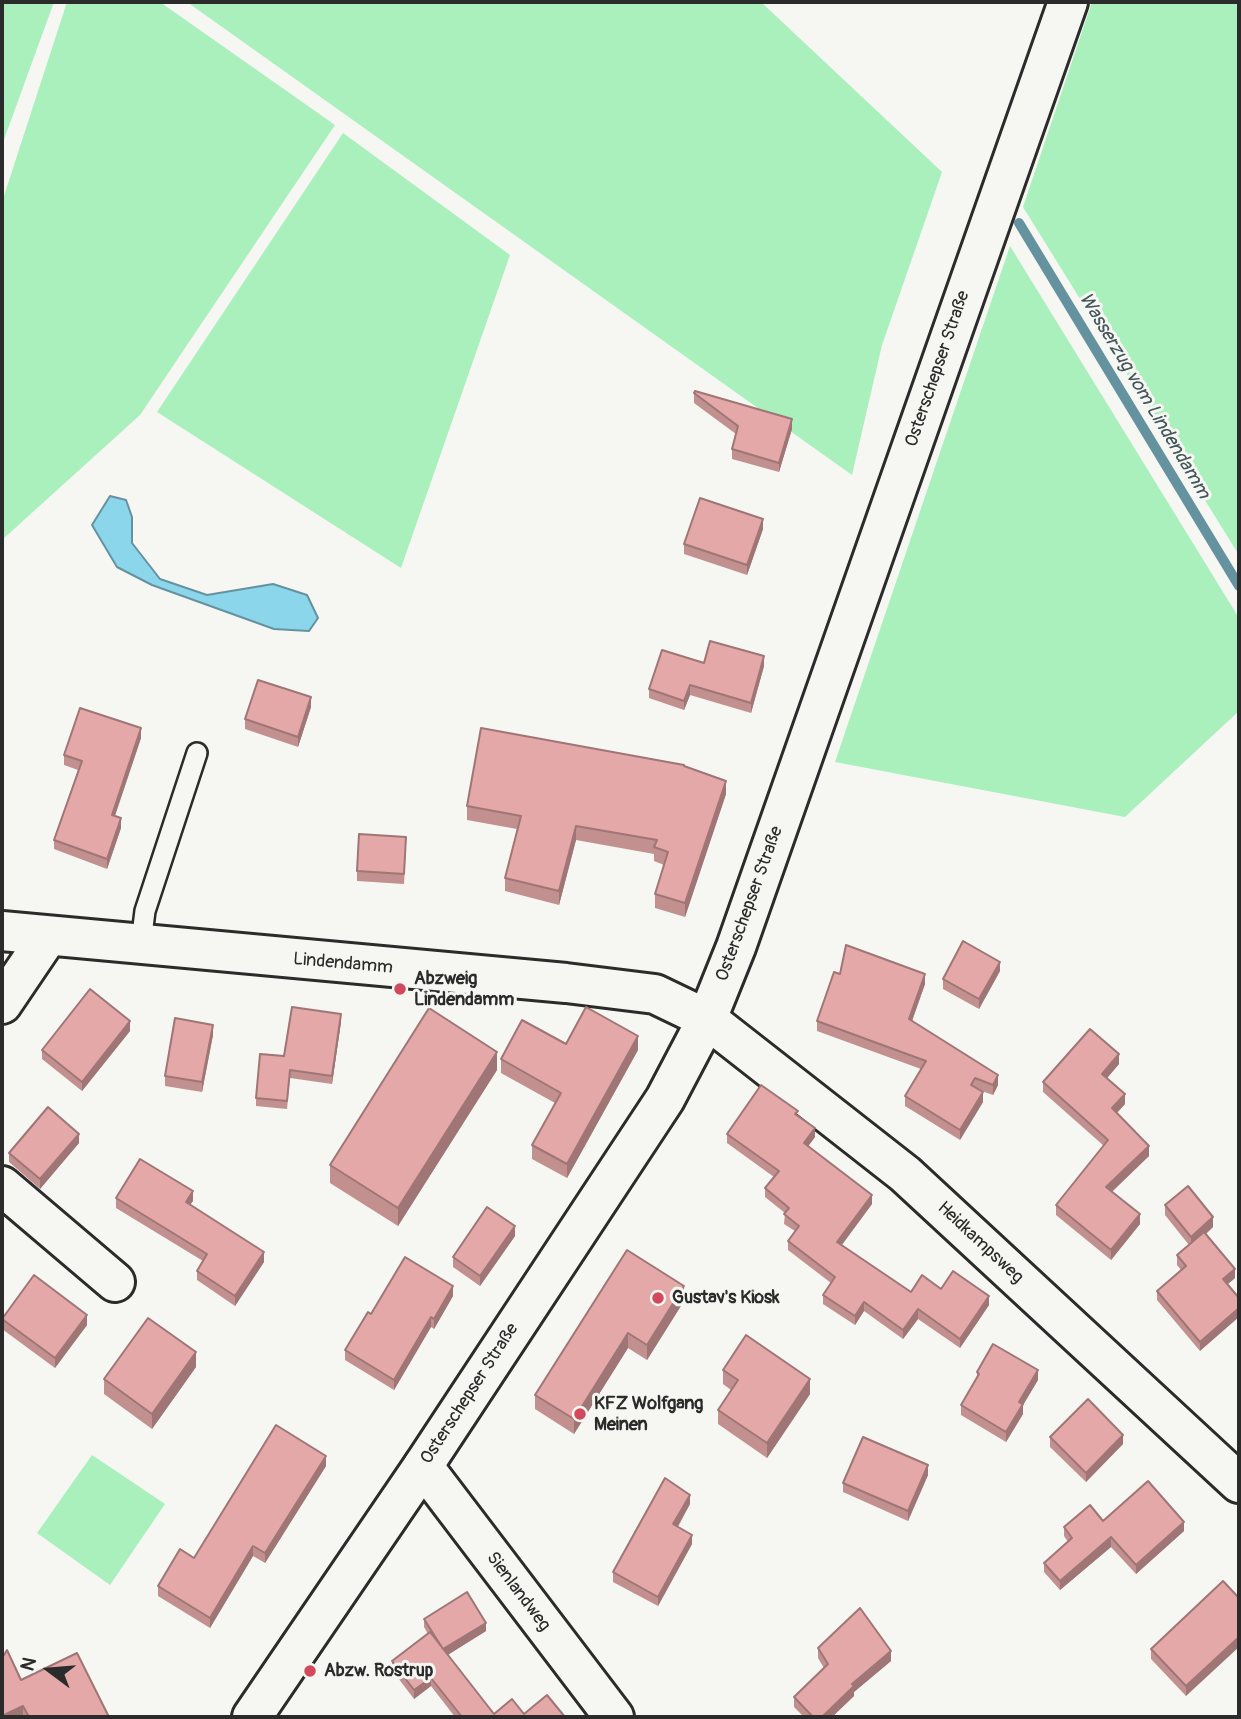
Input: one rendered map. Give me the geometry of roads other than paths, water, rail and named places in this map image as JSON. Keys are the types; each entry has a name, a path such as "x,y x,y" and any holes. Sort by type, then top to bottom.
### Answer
{"street":[{"name":"Osterschepser Straße","path":"252,1717 423,1466 665,1099 707,1019 745,921 1068,2"},
{"name":"Lindendamm","path":"2,931 408,970 493,975 655,994 707,1019"},
{"path":"2,1004 48,936"},
{"name":"Heidkampsweg","path":"707,1019 905,1174 1239,1483"},
{"path":"2,1186 116,1282"},
{"name":"Sienlandweg","path":"423,1466 614,1717"}],"lane":[{"path":"141,943 145,911 197,753"}],"water":[{"path":"110,496 126,500 132,517 132,543 160,579 207,595 273,584 307,595 318,618 309,631 274,629 152,585 117,567 92,525"}],"waterway":[{"name":"Wasserzug vom Lindendamm","path":"1019,223 1239,586"}],"place":[{"name":"Abzweig Lindendamm","path":"400,989"},
{"name":"Gustav's Kiosk","path":"658,1298"},
{"name":"KFZ Wolfgang Meinen","path":"580,1414"},
{"name":"Abzw. Rostrup","path":"310,1671"}]}
